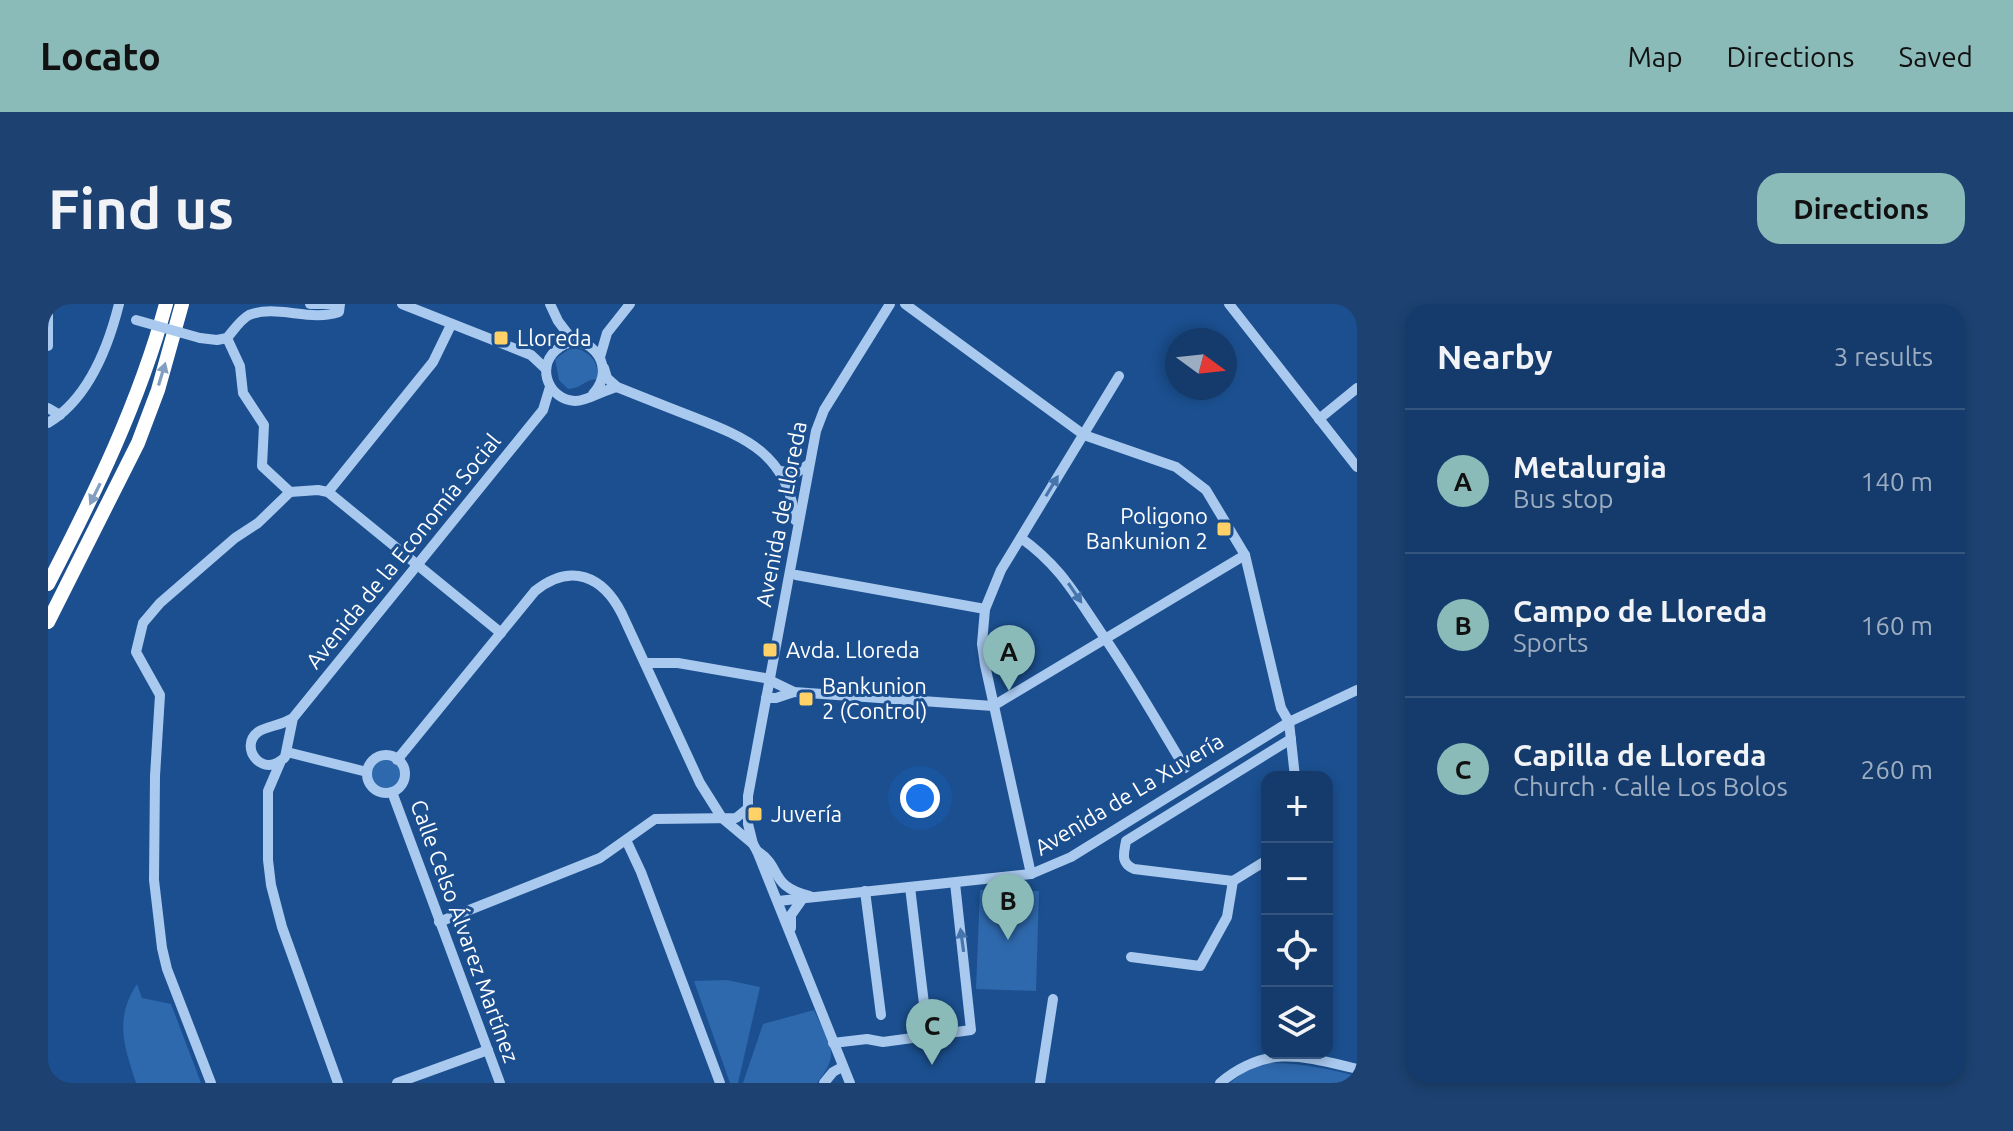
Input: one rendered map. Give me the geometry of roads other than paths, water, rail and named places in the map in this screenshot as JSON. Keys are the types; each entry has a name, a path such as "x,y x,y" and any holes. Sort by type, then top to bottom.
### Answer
{"highway":[{"path":"48,584 109,463 146,371 166,304"},
{"path":"48,622 138,443 158,390 182,304"},
{"path":"48,636 130,474 138,443"}],"street":[{"path":"48,423 82,393 99,361 118,309 136,320 217,340 227,338 240,321 261,310 318,315 339,312 339,304 310,304"},
{"path":"402,304 531,355 546,369 550,387 563,398 574,401"},
{"path":"550,304 558,321 578,343 594,350 607,378 617,387 746,439 770,458 780,471 791,497 796,536"},
{"path":"593,394 602,381 607,333 630,304"},
{"name":"Avenida de Lloreda","path":"755,848 747,809 816,431 824,410 890,304"},
{"path":"905,304 1084,435 1176,467 1206,490 1245,555 1281,708 1289,722 1294,771"},
{"path":"1229,304 1357,467"},
{"path":"48,311 48,346"},
{"path":"546,369 559,334 558,321"},
{"path":"328,492 433,362 451,325"},
{"path":"531,355 554,351 607,333"},
{"path":"227,338 240,366 243,393 264,425 262,466 290,492"},
{"path":"1031,874 982,644 985,609 1001,570 1119,376"},
{"name":"Avenida de la Economía Social","path":"272,728 293,718 417,566 543,410 550,387"},
{"path":"543,410 554,404 617,387"},
{"path":"1319,419 1357,388"},
{"path":"48,408 60,415"},
{"path":"780,471 796,473 809,464"},
{"path":"211,1083 167,969 162,948 154,880 160,695 136,652 143,623 160,603 235,538 258,523 290,492 318,490 328,492 501,633"},
{"path":"1021,538 1053,563 1106,638 1185,768"},
{"path":"645,663 678,663 769,680 794,692 993,706 1245,555"},
{"path":"796,575 985,609"},
{"path":"397,760 543,584 560,577 579,576 596,582 613,595 680,743 722,818 767,858 774,874 785,887 808,897 791,915 791,934"},
{"name":"Avenida de La Xuvería","path":"778,901 1031,874 1061,862 1289,722 1357,690"},
{"path":"766,698 794,692"},
{"name":"Avenida de la Economía Social","path":"287,748 293,718"},
{"path":"268,791 251,750 253,737 263,729 272,728 281,732 287,748 274,771 268,791 268,860 276,906 338,1083"},
{"path":"1261,864 1233,881 1134,869 1124,861 1126,841 1291,739"},
{"path":"287,748 367,772"},
{"path":"387,756 397,760 404,775 401,786 392,792 374,789 369,784 367,772 376,758 387,756"},
{"path":"258,761 268,765 280,762"},
{"name":"Calle Celso Álvarez Martínez","path":"392,792 500,1083"},
{"path":"439,922 600,858 627,842 655,819 736,818 747,809"},
{"path":"627,842 720,1083"},
{"path":"755,848 850,1083"},
{"path":"1131,957 1200,966 1227,917 1233,881"},
{"path":"833,1043 861,1039 883,1042 969,1032 972,1027 970,997 955,883"},
{"path":"910,887 928,1037"},
{"path":"865,891 881,1015"},
{"path":"1040,1083 1053,999"},
{"path":"397,1083 488,1050"},
{"path":"1220,1083 1237,1069 1268,1057 1310,1058 1357,1069"},
{"path":"824,1083 842,1067"}],"place":[{"name":"Lloreda","path":"501,338"},
{"name":"Poligono Bankunion 2","path":"1224,529"},
{"name":"Avda. Lloreda","path":"770,650"},
{"name":"Metalurgia","path":"1009,691"},
{"name":"Bankunion 2 (Control)","path":"806,699"},
{"name":"Juvería","path":"755,814"},
{"name":"Campo de Lloreda","path":"1008,940"},
{"name":"Capilla de Lloreda","path":"932,1065"}]}
